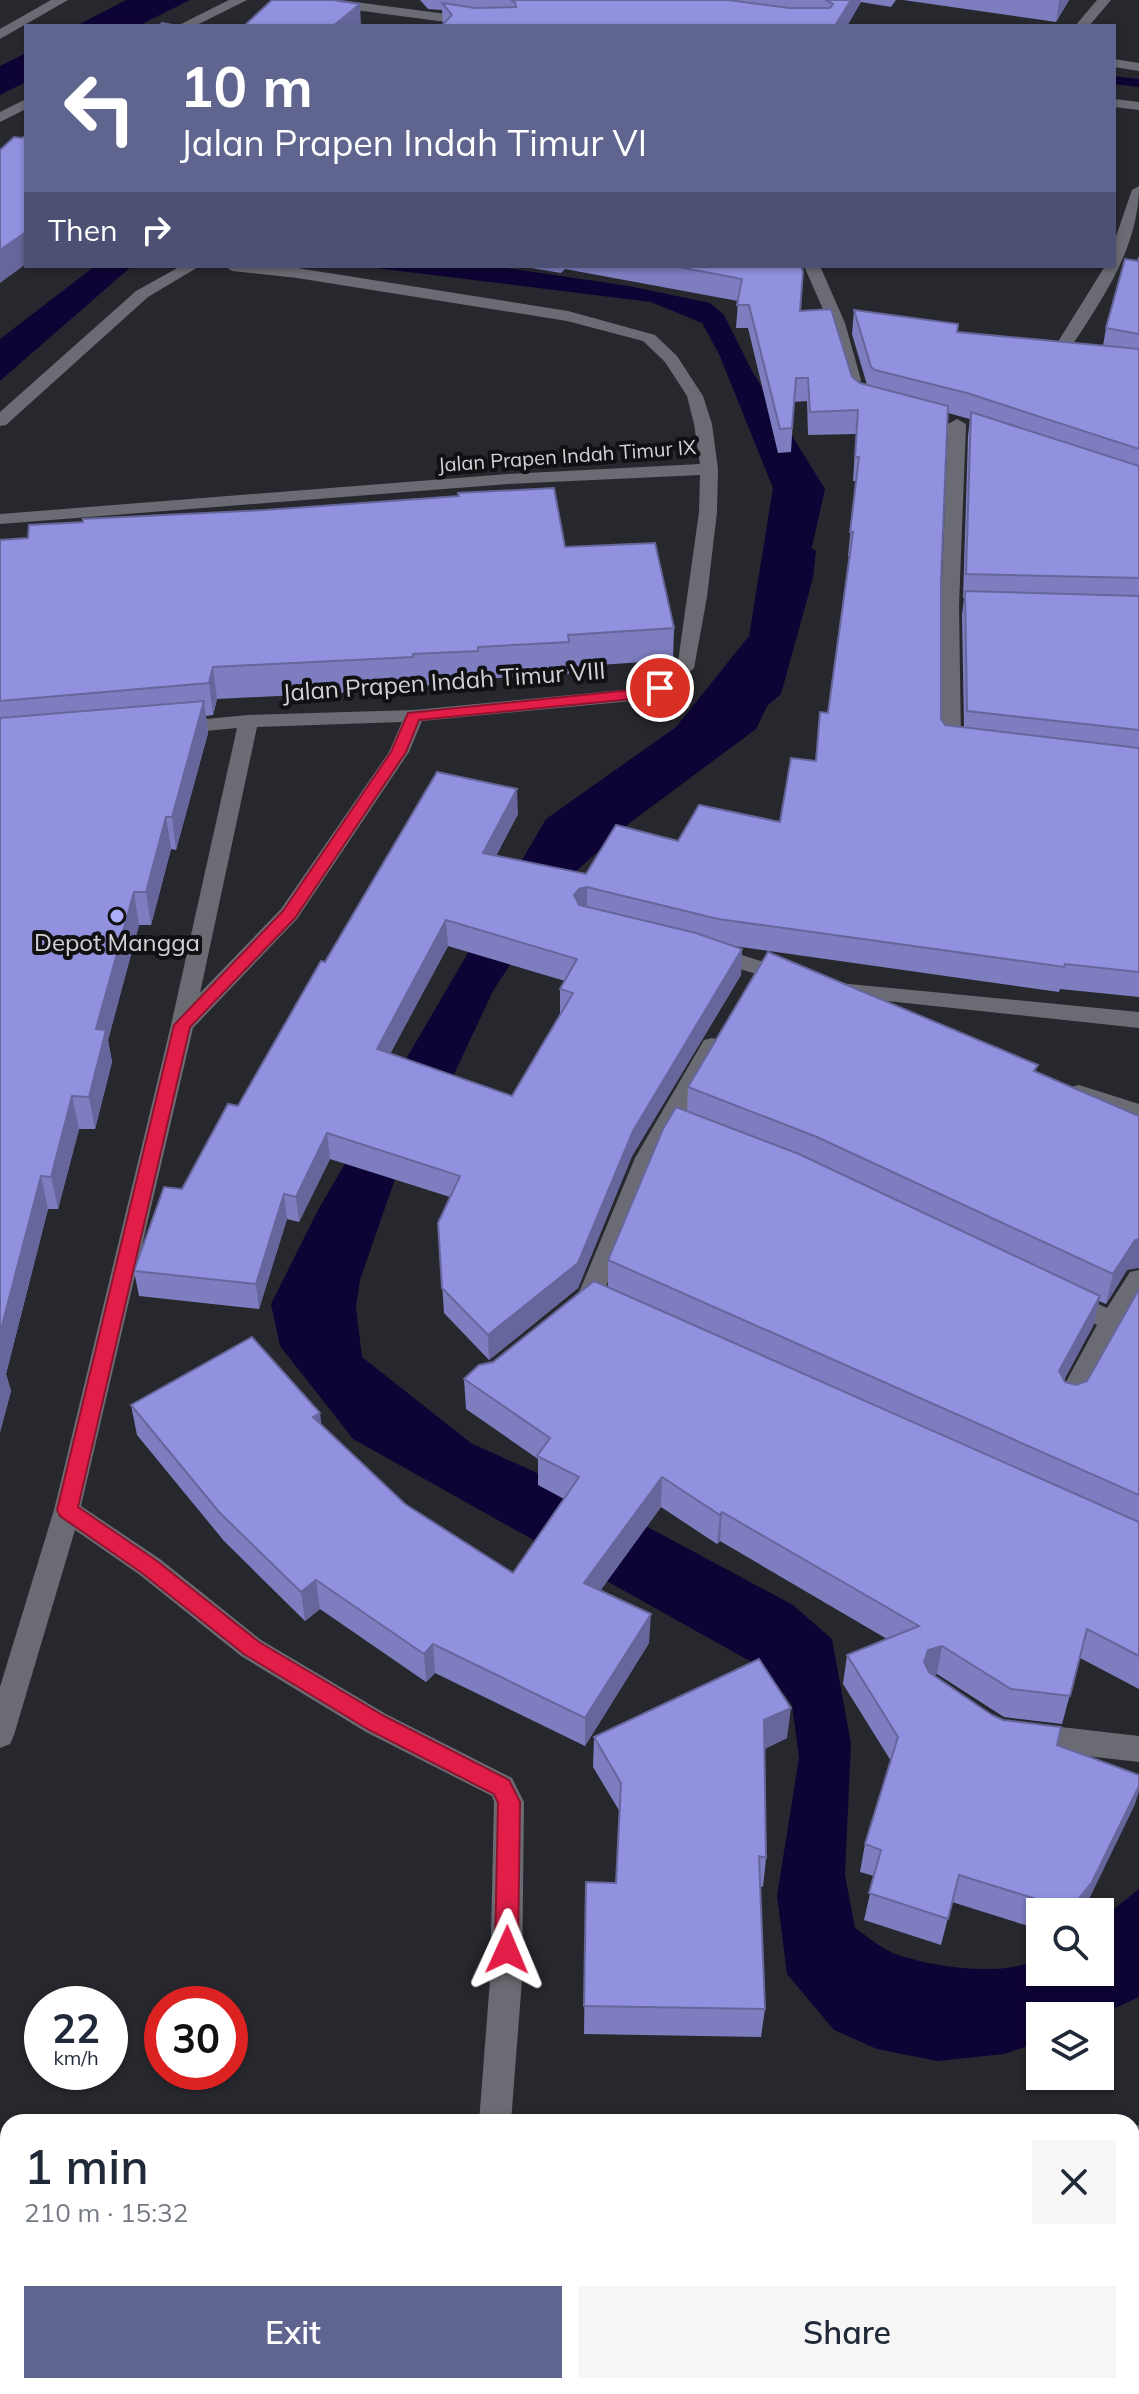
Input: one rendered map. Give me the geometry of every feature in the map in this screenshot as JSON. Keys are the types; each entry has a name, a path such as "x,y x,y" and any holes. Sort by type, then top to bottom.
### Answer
{"street":[{"path":"0,35 61,0"},
{"path":"188,24 240,0"},
{"path":"310,0 492,24"},
{"path":"1084,24 1104,0"},
{"path":"1116,63 1139,67"},
{"path":"1116,103 1139,106"},
{"path":"0,118 24,104"},
{"path":"1117,266 1139,190"},
{"path":"0,421 142,294 188,268"},
{"name":"Jalan Prapen Indah Timur IX","path":"0,519 508,479 709,469 703,424 695,396 671,359 649,338 568,316 251,268"},
{"path":"813,268 845,324 858,394"},
{"path":"1058,353 1116,268"},
{"path":"957,424 958,606 951,742 954,746 985,749"},
{"name":"Jalan Prapen Indah Timur VIII","path":"155,729 248,721 414,716 632,695 660,688 687,664 708,512 709,469"},
{"path":"182,1025 289,914 399,752 414,716"},
{"path":"0,1735 67,1510 182,1025 248,721"},
{"path":"688,946 755,976 810,983 846,992 1139,1020"},
{"path":"846,992 898,1021"},
{"path":"554,1325 590,1296 647,1158 728,1021"},
{"path":"1051,1083 1139,1113"},
{"path":"667,1122 694,1132"},
{"path":"1068,1402 1139,1279"},
{"path":"1042,1288 1112,1321"},
{"path":"590,1296 620,1309"},
{"path":"67,1510 150,1567 251,1648 376,1723 489,1779 507,1794 506,1980 496,2114"},
{"path":"997,1732 1139,1749"}],"shaded area":[{"path":"126,0 190,0 142,24 80,24"},
{"path":"24,54 24,83 0,95 0,66"},
{"path":"92,268 130,268 0,381 0,339"},
{"path":"376,268 506,268 629,286 710,303 724,315 752,371 825,489 805,578 773,694 756,729 631,822 564,882 493,991 449,1085 396,1176 360,1280 356,1307 362,1357 471,1443 603,1503 793,1605 832,1639 851,1744 845,1875 855,1928 876,1943 898,1955 951,1967 989,1969 1026,1964 1026,1986 1114,1986 1114,1909 1139,1889 1139,1997 1114,2009 1114,2002 1026,2002 1026,2047 1004,2054 937,2061 877,2049 834,2030 787,1974 777,1896 799,1758 792,1705 766,1670 353,1439 280,1346 271,1304 318,1210 546,819 676,727 749,636 773,488 719,354 702,323 651,302"}],"building":[{"path":"272,0 333,0 360,4 335,24 246,24"},
{"path":"511,0 728,0 790,8 830,8 833,4 826,0 851,0 836,24 443,24 452,15 442,3 475,8 516,7"},
{"path":"24,136 24,233 0,250 0,150 14,137"},
{"path":"1139,257 1139,334 1106,328 1125,259 1138,261"},
{"path":"684,268 802,268 800,311 831,309 852,377 860,383 948,406 941,581 941,719 945,725 1139,748 1139,972 1065,964 1064,967 718,919 587,887 579,889 574,895 579,905 696,933 742,949 633,1131 578,1263 488,1335 442,1288 438,1223 460,1176 327,1133 296,1197 284,1194 256,1284 134,1271 164,1187 182,1189 228,1104 238,1106 321,961 325,962 437,772 517,789 483,853 586,874 616,825 678,841 699,805 780,822 791,758 816,761 820,712 828,713 853,532 850,532 859,457 855,457 858,410 810,412 808,378 796,378 792,428 780,429 749,305 737,305 742,279","holes":["446,920 577,959 560,989 573,993 512,1096 377,1049"]},
{"path":"854,310 958,324 957,332 1139,349 1139,449 967,393 875,370 871,367"},
{"path":"971,412 1139,466 1139,578 966,574"},
{"path":"554,488 565,547 655,543 674,628 568,635 569,642 478,647 478,651 413,654 413,657 213,667 209,683 0,701 0,540 28,538 29,525"},
{"path":"965,591 1139,596 1139,730 967,711"},
{"path":"204,701 172,817 166,817 146,892 134,892 96,1029 106,1030 89,1097 72,1096 51,1177 41,1176 0,1333 0,718"},
{"path":"768,952 1038,1065 1034,1071 1139,1116 1139,1239 1135,1240 1113,1274 817,1137 688,1087"},
{"path":"676,1107 799,1154 1100,1296 1059,1371 1065,1382 1076,1385 1087,1381 1139,1289 1139,1495 608,1260 663,1129"},
{"path":"594,1281 1139,1522 1139,1656 1087,1629 1070,1696 1011,1689 942,1646 928,1650 924,1662 929,1672 992,1715 1003,1720 1061,1727 1057,1745 1139,1775 1139,1786 1092,1882 1079,1898 1033,1898 959,1875 948,1919 869,1893 881,1850 865,1844 898,1737 847,1655 919,1626 722,1512 720,1515 662,1477 584,1583 651,1614 585,1718 433,1644 424,1654 316,1580 301,1592 219,1512 131,1405 252,1337 320,1413 313,1417 405,1504 513,1573 579,1477 537,1456 550,1438 464,1379 479,1365 493,1362"},
{"path":"759,1659 791,1708 764,1720 766,1858 759,1856 765,2009 584,2006 586,1882 616,1883 621,1783 594,1737"}],"waterway":[{"path":"1116,80 1139,83"},
{"path":"754,709 773,694 805,578 808,551"}],"place":[{"name":"Depot Mangga","path":"117,916"}],"route":[{"path":"507,1950 509,1802 502,1787 376,1723 251,1648 150,1567 67,1510 182,1025 289,914 399,752 414,716 632,695 660,688"}]}
